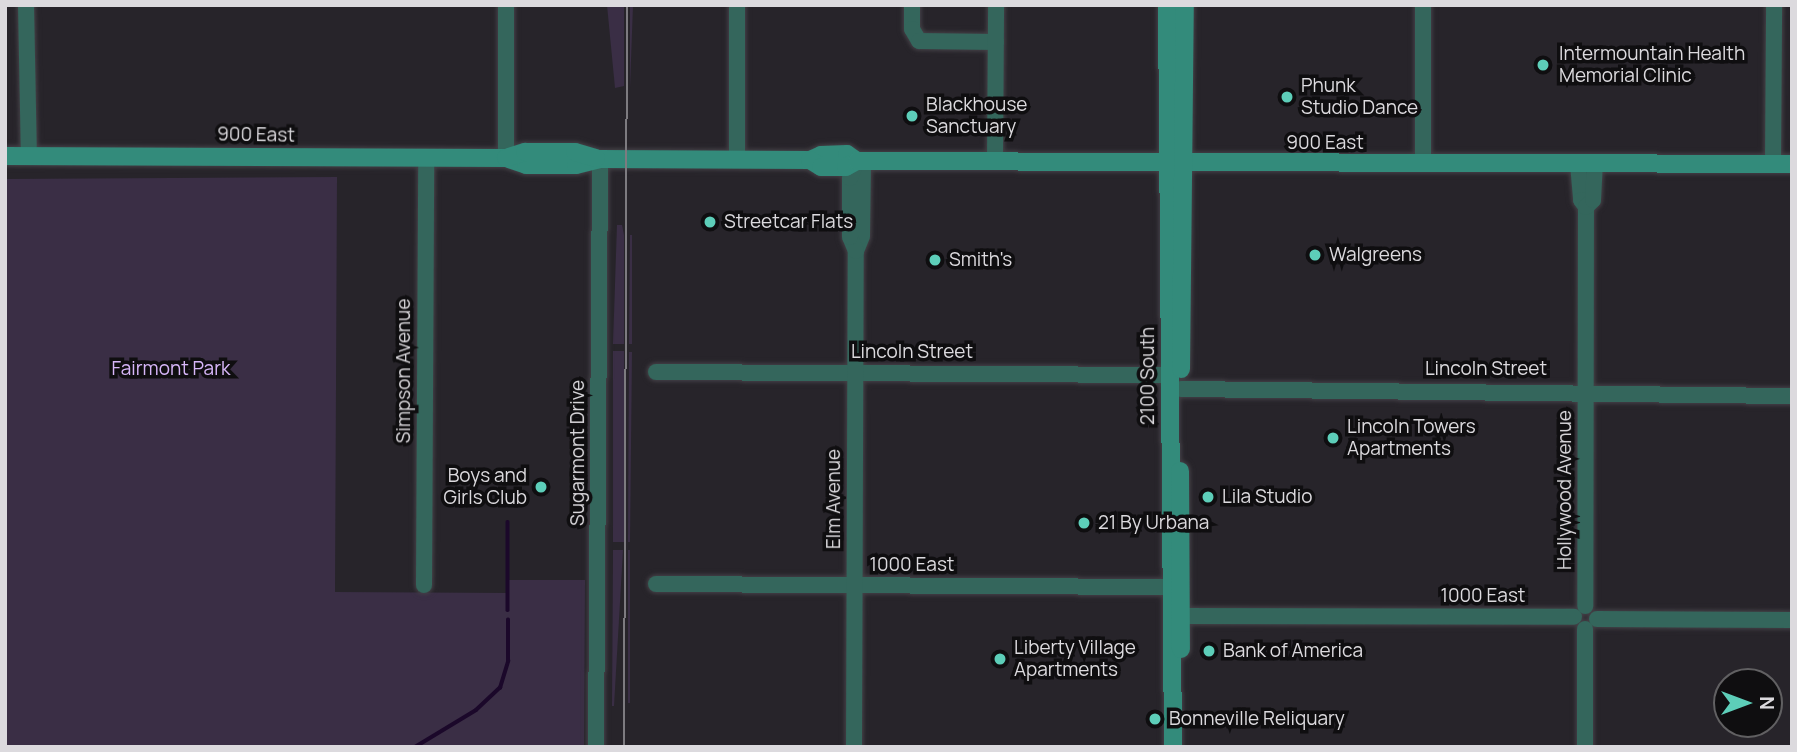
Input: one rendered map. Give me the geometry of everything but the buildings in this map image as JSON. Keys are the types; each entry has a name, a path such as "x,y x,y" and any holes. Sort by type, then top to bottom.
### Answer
{"street":[{"path":"26,5 29,156"},
{"path":"506,5 506,158"},
{"path":"737,5 737,160"},
{"path":"912,5 912,29 919,41 996,41"},
{"path":"995,161 996,5"},
{"name":"2100 South","path":"1167,5 1176,163 1181,389 1178,747"},
{"path":"1177,5 1177,33 1184,44"},
{"name":"2100 South","path":"1173,747 1175,675 1169,587 1169,375 1176,163 1185,5"},
{"path":"1423,5 1423,164"},
{"path":"1773,164 1774,5"},
{"name":"900 East","path":"5,156 506,158 525,152 575,152 600,159 810,160 821,167 846,167 860,161 1792,164"},
{"name":"Simpson Avenue","path":"424,584 426,158"},
{"name":"Sugarmont Drive","path":"596,747 600,159"},
{"name":"Elm Avenue","path":"854,747 856,251 862,236 860,161"},
{"name":"Hollywood Avenue","path":"1585,747 1586,207 1593,200 1587,164"},
{"name":"Lincoln Street","path":"656,372 1169,375"},
{"path":"1169,375 1180,409"},
{"name":"Lincoln Street","path":"1181,389 1792,396"},
{"path":"1169,544 1174,610 1181,616"},
{"name":"1000 East","path":"656,584 1169,587"},
{"name":"1000 East","path":"1181,616 1792,620"}],"green space":[{"path":"607,5 624,5 624,86 615,88"},
{"path":"630,5 633,5 630,88"},
{"name":"Fairmont Park","path":"337,177 335,592 509,593 509,580 585,580 584,747 5,747 5,179"},
{"path":"617,225 622,225 624,235 624,344 613,344"},
{"path":"632,235 632,344 629,344"},
{"path":"613,351 624,351 624,542 613,542"},
{"path":"629,352 632,352 628,542"},
{"path":"613,550 623,550 612,706"},
{"path":"628,550 630,550 630,703"}],"waterway":[{"path":"508,522 508,610"},
{"path":"415,747 476,710 500,688 508,661 508,620"}],"tram line":[{"path":"624,747 627,5"}],"place":[{"name":"Intermountain Health Memorial Clinic","path":"1543,65"},
{"name":"Phunk Studio Dance","path":"1287,97"},
{"name":"Blackhouse Sanctuary","path":"912,116"},
{"name":"Streetcar Flats","path":"710,222"},
{"name":"Walgreens","path":"1315,255"},
{"name":"Smith's","path":"935,260"},
{"name":"Lincoln Towers Apartments","path":"1333,438"},
{"name":"Boys and Girls Club","path":"541,487"},
{"name":"Lila Studio","path":"1208,497"},
{"name":"21 By Urbana","path":"1084,523"},
{"name":"Bank of America","path":"1209,651"},
{"name":"Liberty Village Apartments","path":"1000,659"},
{"name":"Bonneville Reliquary","path":"1155,719"}]}
